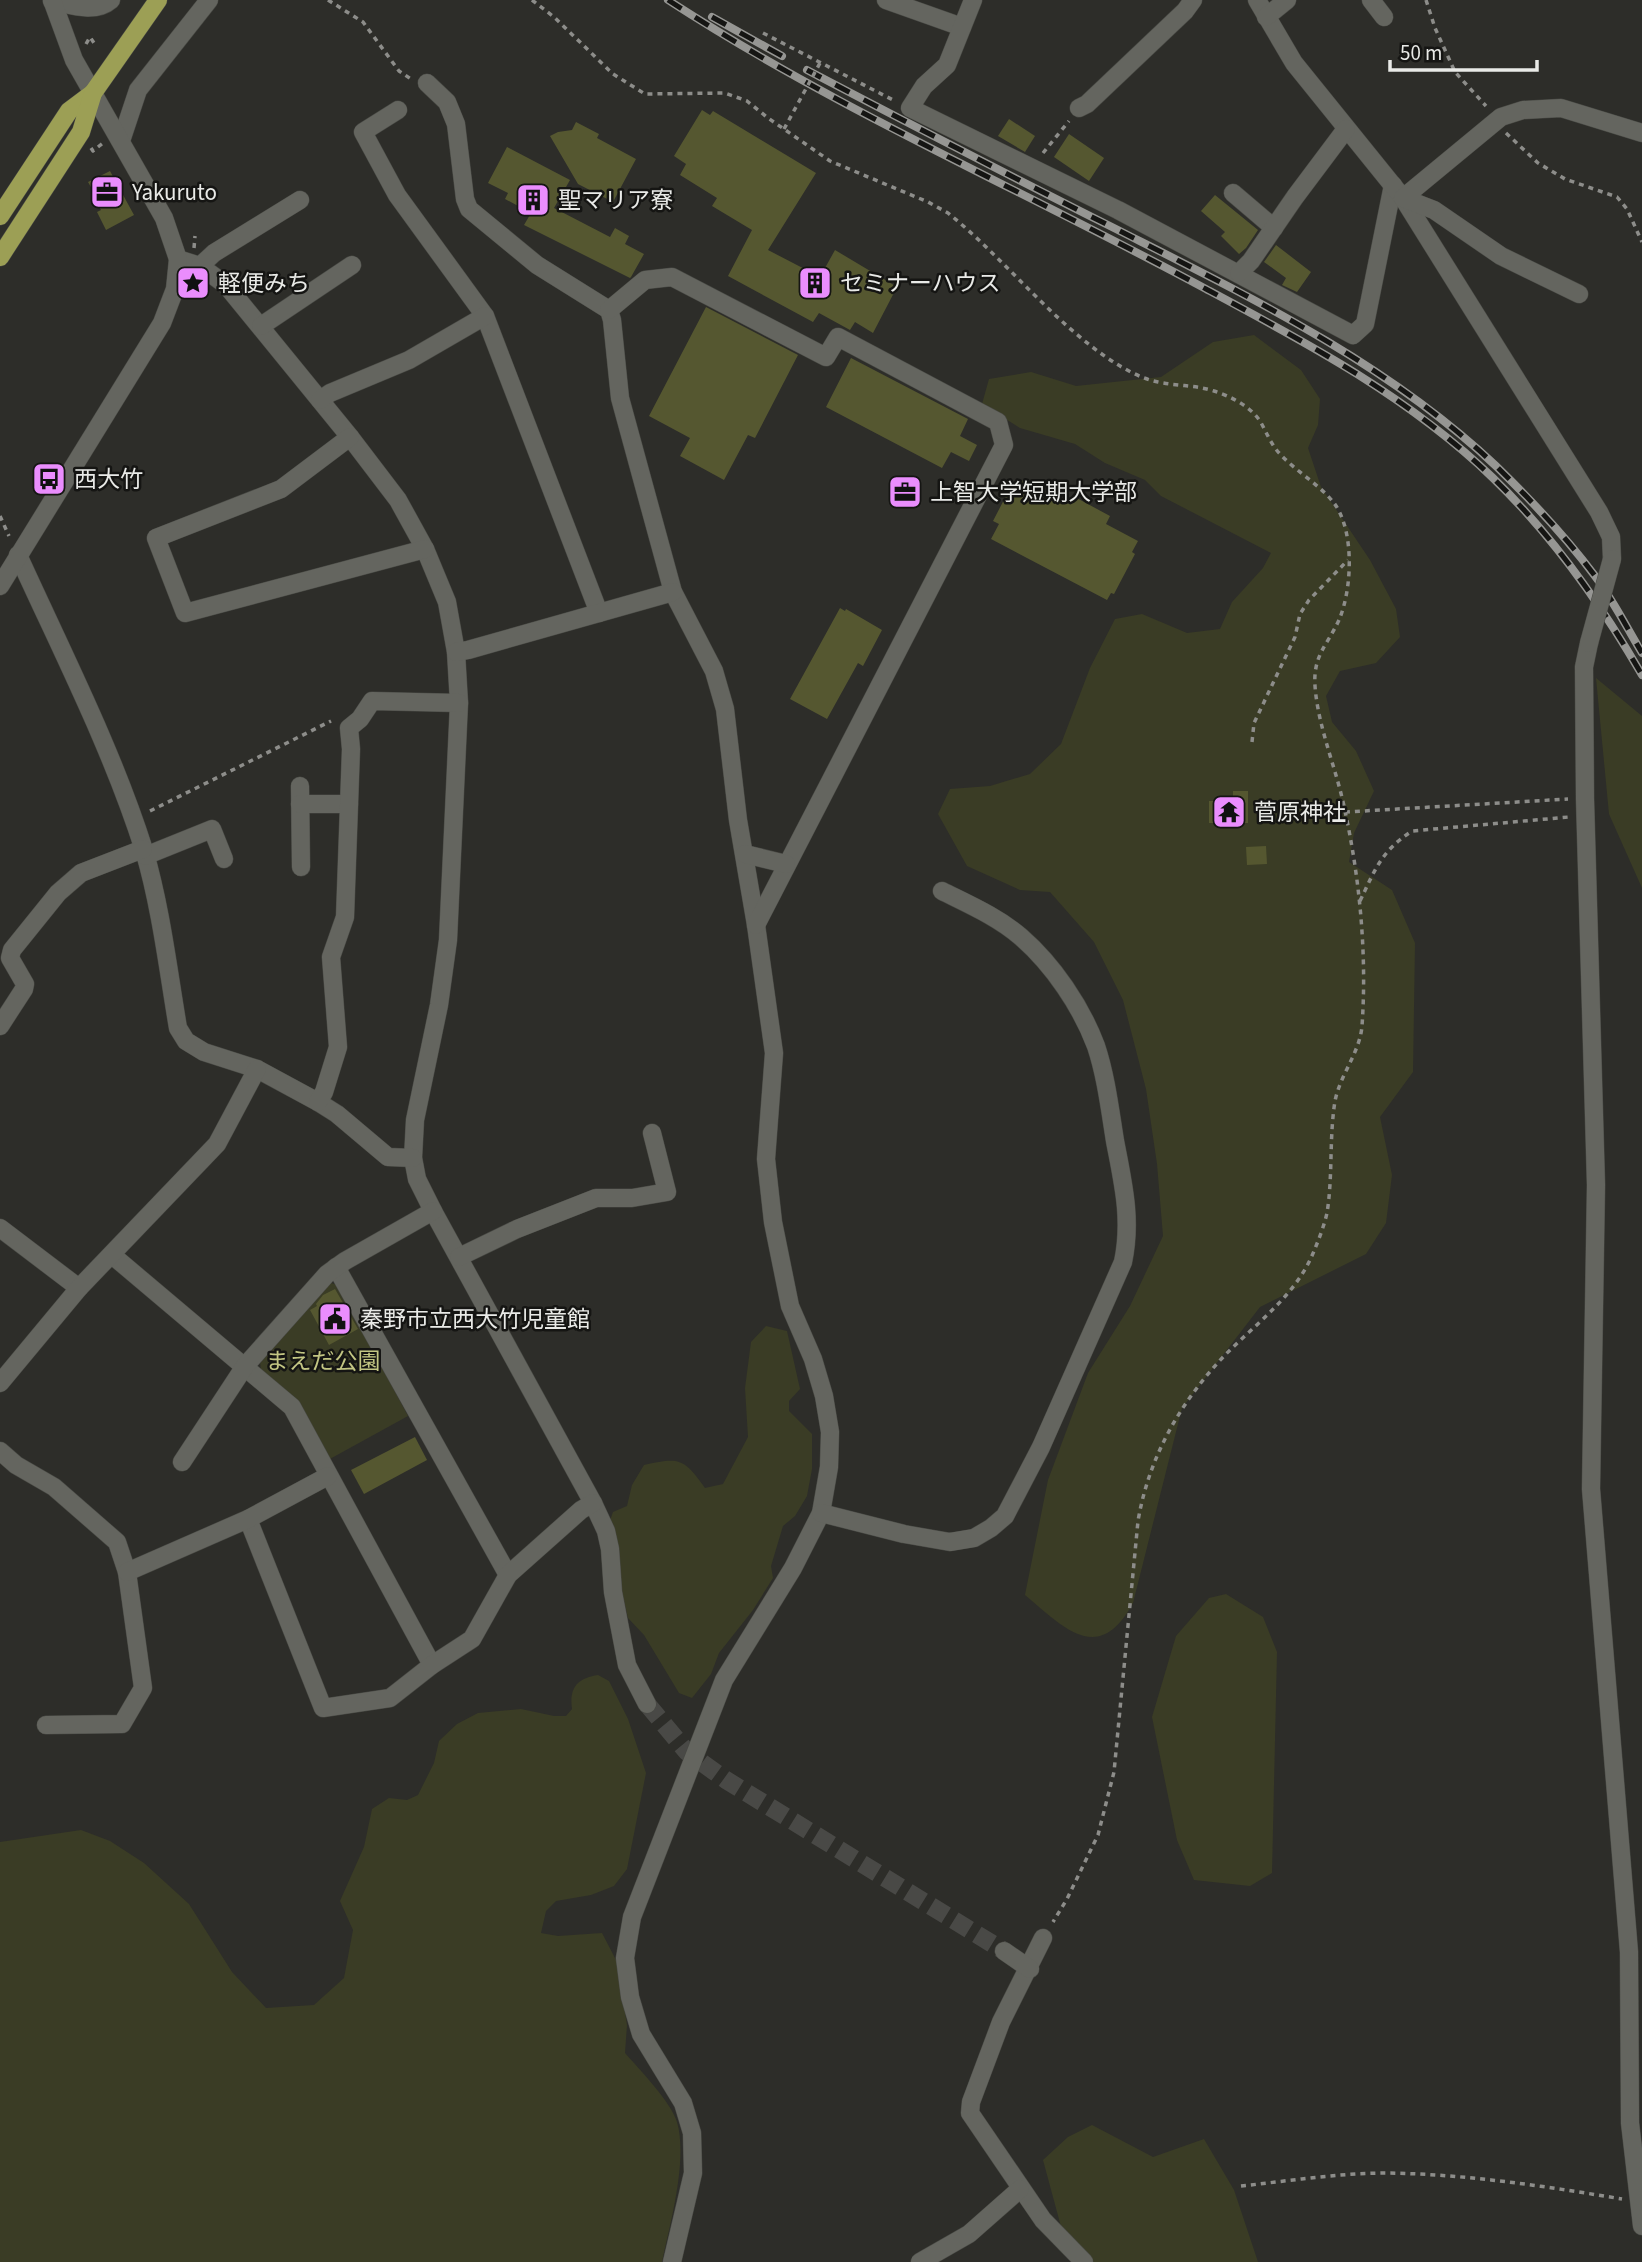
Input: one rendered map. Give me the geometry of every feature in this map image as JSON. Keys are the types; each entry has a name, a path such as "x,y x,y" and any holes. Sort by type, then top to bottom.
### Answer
{"main road":[{"path":"0,257 81,132 93,93 158,0"},
{"path":"0,216 69,111 93,93"}],"street":[{"path":"52,0 93,8 111,0"},
{"path":"0,586 162,323 175,289 178,259 164,218 74,61 52,0"},
{"path":"121,141 138,90 209,0"},
{"path":"886,0 962,27"},
{"path":"973,0 947,65 924,86 910,108 1118,211 1353,335 1365,324 1398,192 1496,121 1523,110 1561,108 1642,133"},
{"path":"1257,0 1294,63 1398,192 1600,512 1611,537 1612,559 1588,643 1584,667 1585,807 1596,1185 1591,1489 1629,1952 1630,2123 1642,2226"},
{"path":"1266,17 1287,0"},
{"path":"1371,0 1384,17"},
{"path":"1079,108 1087,104 1189,4"},
{"path":"427,83 447,102 457,124 463,186 469,209 537,265 608,310 612,320 620,398 674,592 714,671 725,709 738,820 774,1053 766,1159 774,1222 790,1306 813,1359 824,1396 830,1432 829,1468 821,1513 793,1568 724,1680 632,1917 625,1958 630,1997 641,2034 683,2103 692,2133 693,2173 672,2262"},
{"path":"398,110 363,132 397,195 485,316 599,612"},
{"path":"1240,274 1346,129"},
{"path":"1398,192 1434,210 1501,256 1579,294"},
{"path":"1233,193 1274,228"},
{"path":"200,266 214,253 300,200"},
{"path":"178,259 200,266 226,285 320,400 398,500 425,549 447,602 456,652 458,703 448,940 439,1005 415,1120 413,1158 417,1179 433,1211 606,1531 626,1665 647,1704"},
{"path":"261,326 352,265"},
{"path":"608,310 645,280 672,277 826,357 838,337 998,422 1004,445 756,925"},
{"path":"320,400 330,393 409,360 485,316"},
{"path":"349,437 281,489 156,538 185,612 425,549"},
{"path":"18,555 116,773 144,852 159,912 177,1028 186,1041 204,1052 257,1069 318,1102 337,1114 388,1157 413,1158"},
{"path":"456,652 674,592"},
{"path":"318,1102 324,1092 338,1046 331,957 345,918 351,749 349,728 360,719 372,701 458,703"},
{"path":"301,867 300,795 349,804"},
{"path":"0,1026 25,984 10,958 12,950 58,893 81,873 212,829 224,859"},
{"path":"745,854 786,864"},
{"path":"821,1513 904,1534 950,1542 974,1538 1005,1516 1046,1435 1123,1262 1125,1252 1128,1216 1124,1191 1103,1076 1089,1030 1067,990 1045,961 1019,935 973,906 942,891"},
{"path":"0,1383 79,1288 217,1144 257,1069"},
{"path":"459,1257 517,1229 596,1198 632,1198 667,1192 652,1133"},
{"path":"656,1194 657,1201 677,1201"},
{"path":"182,1462 245,1366 336,1267 433,1211"},
{"path":"0,1228 79,1288"},
{"path":"112,1255 292,1407 432,1665"},
{"path":"336,1267 508,1575"},
{"path":"0,1451 16,1465 54,1488 117,1542 128,1572 143,1688 122,1724 46,1725"},
{"path":"128,1572 248,1520 328,1476"},
{"path":"248,1520 323,1707 390,1698 432,1665 472,1639 508,1575 581,1510 593,1503"},
{"path":"1043,1938 1030,1969 1001,2022 971,2102 970,2113 1020,2189 1044,2220 1084,2262"},
{"path":"1004,1951 1030,1969"},
{"path":"920,2262 970,2234 1020,2189"}],"path":[{"path":"328,0 363,22 399,71 409,78 427,83"},
{"path":"533,0 613,74 645,94 725,93 747,101 831,162 948,213 1082,338 1134,374 1159,382 1196,386 1218,392 1241,403 1258,418 1279,453 1332,500 1340,512 1345,530 1348,560 1344,606 1318,654 1315,686 1346,812 1359,903 1364,983 1362,1032 1335,1098 1326,1215 1310,1261 1297,1282 1226,1354 1194,1391 1153,1461 1138,1521 1116,1756 1109,1798 1098,1835 1083,1869 1043,1938"},
{"path":"1426,0 1435,28 1455,72 1496,121 1538,163 1565,179 1617,197 1627,209 1642,242"},
{"path":"763,33 910,108"},
{"path":"90,37 96,46"},
{"path":"784,129 820,63"},
{"path":"1031,169 1079,108"},
{"path":"93,151 103,142"},
{"path":"194,248 195,236"},
{"path":"0,516 9,535"},
{"path":"1252,742 1254,723 1295,637 1300,614 1315,593 1348,560"},
{"path":"133,820 340,717"},
{"path":"1295,815 1585,807"},
{"path":"1359,903 1380,860 1394,843 1412,831 1585,807"},
{"path":"1241,2186 1386,2173 1530,2183 1638,2202"}],"green space":[{"path":"1254,335 1301,370 1320,399 1318,425 1308,448 1321,487 1370,560 1396,609 1400,637 1376,663 1340,671 1326,696 1332,722 1356,751 1374,791 1354,833 1349,862 1392,890 1415,943 1413,1072 1380,1117 1392,1175 1386,1223 1366,1254 1260,1307 1182,1408 1133,1603 1120,1622 1107,1633 1094,1637 1067,1629 1025,1595 1048,1480 1088,1373 1130,1306 1163,1236 1157,1164 1146,1089 1123,1000 1094,942 1050,892 1020,890 967,866 938,814 950,789 990,786 1030,774 1061,744 1090,668 1115,619 1142,614 1187,633 1220,629 1232,602 1263,568 1271,553 1161,496 1145,480 1105,463 1075,444 1020,428 982,404 989,379 1031,372 1076,386 1161,377 1213,342"},
{"path":"1596,678 1642,716 1642,888 1609,814"},
{"name":"まえだ公園","path":"327,1282 338,1285 408,1416 328,1460 261,1371 260,1361"},
{"path":"766,1326 787,1331 800,1389 789,1401 789,1411 812,1434 812,1469 807,1496 795,1516 783,1526 771,1566 773,1578 753,1610 719,1653 711,1674 692,1698 679,1693 644,1635 628,1618 607,1529 613,1512 627,1506 632,1485 644,1465 665,1461 680,1462 692,1471 705,1488 723,1484 748,1437 745,1388 751,1342"},
{"path":"1226,1594 1263,1617 1277,1652 1272,1873 1250,1886 1194,1880 1177,1840 1152,1717 1176,1636 1209,1598"},
{"path":"598,1675 609,1681 628,1719 646,1773 627,1869 614,1886 591,1895 556,1901 546,1911 541,1933 558,1936 602,1933 617,1962 627,2025 625,2053 662,2096 677,2122 680,2137 679,2173 662,2262 0,2262 0,1842 81,1830 110,1841 144,1863 189,1904 232,1972 266,2008 314,2005 344,1978 353,1930 340,1901 364,1847 372,1809 389,1798 407,1800 418,1795 434,1763 439,1741 457,1724 478,1713 521,1709 566,1716 572,1709 572,1695 576,1685 585,1678"},
{"path":"1092,2125 1153,2157 1204,2139 1234,2190 1258,2262 1094,2262 1079,2252 1063,2234 1043,2160 1068,2137"}],"building":[{"path":"702,110 710,115 713,111 816,173 768,250 820,277 835,250 897,287 873,333 855,322 850,330 819,313 813,322 728,276 752,230 712,206 717,198 680,175 686,164 674,156"},
{"path":"1009,119 1035,136 1025,152 998,136"},
{"path":"576,122 599,134 597,138 636,159 613,202 578,184 550,136 572,130"},
{"path":"1069,134 1104,158 1089,181 1054,157"},
{"name":"聖マリア寮","path":"507,147 570,180 554,208 610,237 615,228 629,236 625,244 644,254 630,278 524,225 531,213 505,199 508,193 488,183"},
{"name":"Yakuruto","path":"110,171 134,215 106,230 97,212 101,210 96,202 99,201 88,182"},
{"path":"1215,195 1258,230 1239,254 1221,236 1225,232 1201,211"},
{"path":"1276,245 1311,272 1297,292 1282,285 1286,278 1264,262"},
{"path":"706,307 798,355 755,438 748,435 724,480 680,456 690,438 649,416"},
{"path":"851,358 968,419 960,436 977,445 969,461 951,452 942,468 826,407"},
{"path":"1023,480 1069,504 1073,496 1110,516 1106,524 1138,541 1132,552 1135,554 1114,594 1111,593 1107,600 991,539 999,524 993,521 1008,492 1015,495"},
{"path":"840,608 882,630 863,666 858,663 827,719 790,699"},
{"name":"菅原神社","path":"1233,791 1248,791 1248,823 1209,823 1209,801 1233,801"},
{"path":"1266,846 1267,864 1247,865 1246,847"},
{"name":"秦野市立西大竹児童館","path":"335,1289 358,1329 329,1345 310,1310 317,1306 323,1295"},
{"path":"415,1437 427,1460 364,1494 351,1470"}],"tunnel":[{"path":"647,1704 687,1752 726,1780 1004,1951"}],"railway":[{"path":"668,0 866,115 1244,309 1319,351 1392,397 1461,449 1515,500 1574,571 1610,622 1642,675"},
{"path":"712,17 782,56"},
{"path":"807,70 1213,278 1313,333 1408,394 1496,466 1548,519 1602,585 1642,653"}],"place":[{"name":"Yakuruto","path":"107,192"},
{"name":"聖マリア寮","path":"533,200"},
{"name":"軽便みち","path":"193,283"},
{"name":"セミナーハウス","path":"815,283"},
{"name":"西大竹","path":"49,479"},
{"name":"上智大学短期大学部","path":"905,492"},
{"name":"菅原神社","path":"1229,812"},
{"name":"秦野市立西大竹児童館","path":"335,1319"}]}
